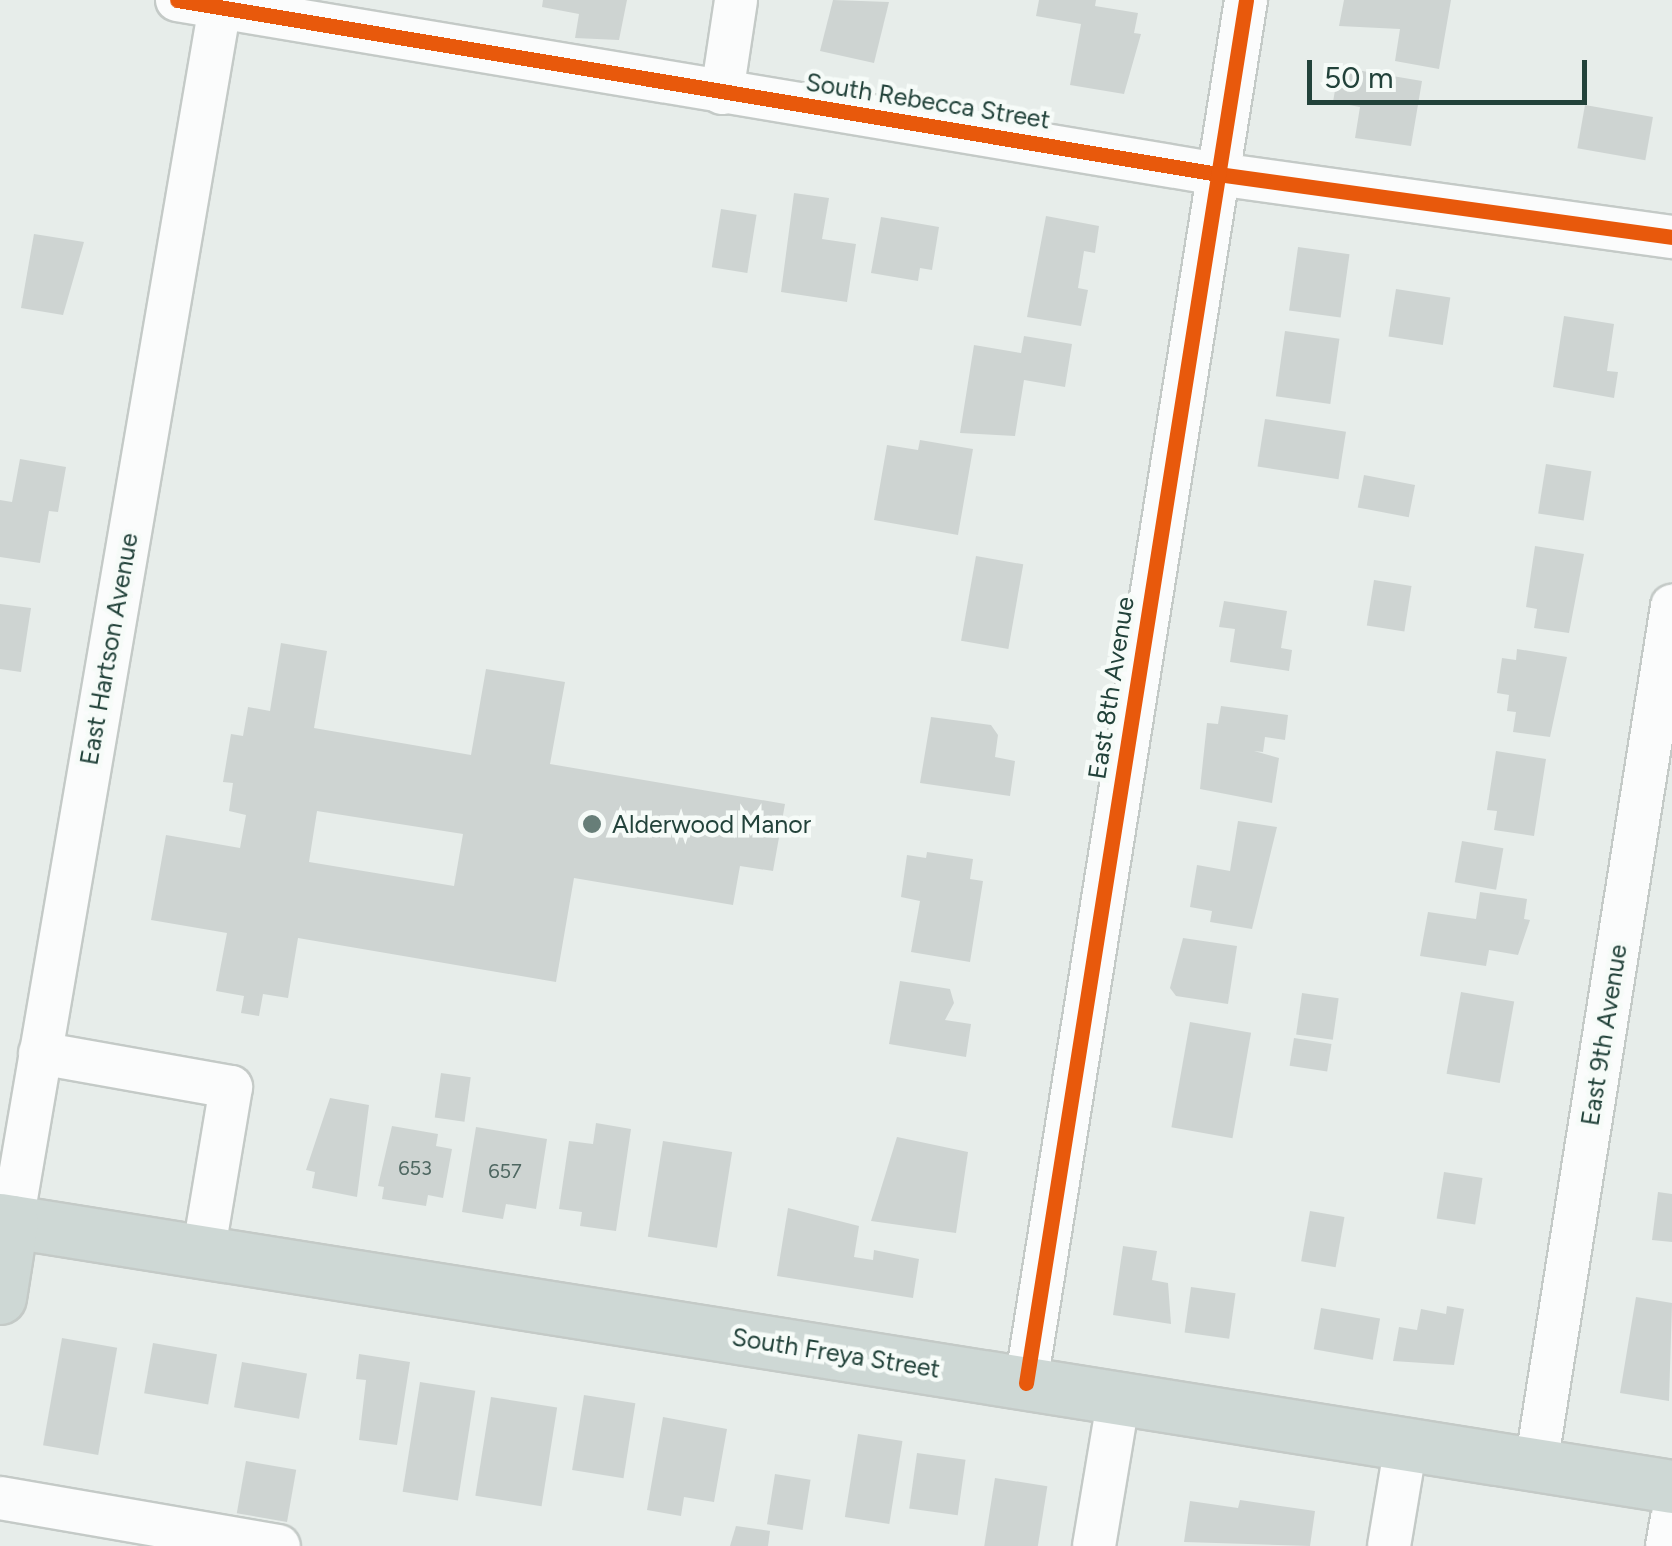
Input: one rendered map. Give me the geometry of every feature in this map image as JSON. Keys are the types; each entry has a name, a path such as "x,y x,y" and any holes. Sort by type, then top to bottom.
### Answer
{"main road":[{"name":"South Freya Street","path":"6,1221 1672,1487"},
{"name":"East Hartson Avenue","path":"0,1298 6,1221"}],"street":[{"name":"South Rebecca Street","path":"177,0 221,3 722,93 1218,174 1672,237"},
{"path":"722,93 736,0"},
{"name":"East 8th Avenue","path":"1026,1383 1246,0"},
{"name":"East Hartson Avenue","path":"6,1221 40,1054 221,3"},
{"name":"East 9th Avenue","path":"1536,1465 1672,606"},
{"path":"40,1054 231,1086 203,1254"},
{"path":"1094,1546 1120,1397"},
{"path":"1388,1546 1406,1444"},
{"path":"0,1498 279,1546"},
{"path":"1668,1546 1672,1518"}],"building":[{"path":"543,0 627,0 619,40 575,38 579,14 542,7"},
{"path":"833,0 889,2 874,63 820,51"},
{"path":"1039,0 1096,0 1095,6 1138,13 1134,33 1141,34 1124,94 1070,85 1081,24 1036,16"},
{"path":"1344,0 1451,0 1439,69 1395,61 1400,29 1339,26"},
{"path":"1339,67 1422,81 1411,146 1355,138 1360,107 1333,102"},
{"path":"1585,105 1653,117 1645,160 1577,148"},
{"path":"794,193 829,198 822,239 856,244 847,302 781,292"},
{"path":"721,209 757,215 747,273 712,267"},
{"path":"1046,216 1099,226 1095,253 1084,251 1078,288 1088,290 1081,326 1027,317"},
{"path":"881,217 939,227 932,270 920,268 918,281 871,273"},
{"path":"34,234 84,242 63,315 21,308"},
{"path":"1298,247 1349,254 1341,318 1289,310"},
{"path":"1396,289 1450,298 1443,345 1388,336"},
{"path":"1564,316 1614,324 1607,371 1618,372 1614,398 1553,387"},
{"path":"1285,331 1339,339 1330,404 1276,396"},
{"path":"1024,336 1072,344 1065,387 1024,380 1015,436 960,433 974,345 1021,353"},
{"path":"1265,419 1346,432 1338,479 1257,466"},
{"path":"920,440 973,449 958,535 874,520 887,445 918,450"},
{"path":"20,459 66,467 58,512 49,511 40,563 0,557 0,500 12,502"},
{"path":"1546,464 1591,471 1584,521 1538,513"},
{"path":"1364,475 1415,485 1409,517 1358,507"},
{"path":"1535,546 1584,554 1569,633 1534,628 1537,609 1526,607"},
{"path":"976,556 1023,564 1008,649 961,641"},
{"path":"1374,580 1412,586 1404,631 1367,625"},
{"path":"1224,601 1287,611 1281,648 1292,650 1289,671 1230,662 1235,629 1219,627"},
{"path":"0,604 31,608 21,672 0,669"},
{"name":"Alderwood Manor","path":"281,643 327,651 314,728 471,755 486,669 565,682 550,764 785,804 773,871 740,866 733,905 574,878 556,982 298,938 288,998 263,994 259,1016 241,1013 244,996 216,991 227,933 151,920 166,835 240,848 246,815 229,811 233,783 223,782 231,734 243,736 248,707 270,711","holes":["317,811 463,834 454,886 309,862"]},
{"path":"1517,649 1567,657 1550,737 1513,732 1516,712 1507,711 1509,695 1497,693 1502,658 1516,660"},
{"path":"1221,706 1288,715 1285,740 1265,737 1263,752 1254,751 1279,758 1272,803 1200,789 1207,723 1218,724"},
{"path":"931,717 991,725 998,735 995,757 1015,761 1010,796 920,783"},
{"path":"1496,751 1546,759 1534,836 1494,830 1497,811 1487,810"},
{"path":"1238,821 1277,827 1252,929 1210,922 1212,911 1190,907 1197,865 1230,871"},
{"path":"1462,841 1503,848 1496,890 1455,882"},
{"path":"927,852 973,859 970,879 983,881 970,962 911,952 920,901 901,897 907,855 926,858"},
{"path":"1480,892 1527,899 1524,919 1530,920 1518,955 1489,950 1486,966 1420,956 1428,912 1476,919"},
{"path":"1183,938 1237,946 1228,1004 1176,996 1170,988"},
{"path":"900,981 950,989 954,1003 945,1020 971,1024 966,1057 889,1044"},
{"path":"1461,992 1514,1001 1500,1083 1447,1074"},
{"path":"1302,993 1339,998 1333,1040 1296,1035"},
{"path":"1190,1022 1251,1033 1232,1138 1171,1127"},
{"path":"1294,1038 1332,1044 1327,1072 1290,1066"},
{"path":"441,1073 471,1077 464,1122 435,1118"},
{"path":"330,1098 369,1105 357,1197 312,1188 315,1172 306,1170"},
{"path":"596,1123 631,1129 616,1231 580,1226 582,1212 559,1209 569,1141 593,1144"},
{"path":"392,1126 438,1134 436,1146 452,1149 443,1198 428,1195 426,1206 382,1199 384,1187 378,1186"},
{"path":"476,1127 547,1139 536,1209 506,1204 503,1219 462,1212"},
{"path":"897,1137 968,1152 956,1233 871,1221"},
{"path":"663,1141 732,1152 717,1248 648,1237"},
{"path":"1444,1172 1483,1178 1475,1225 1437,1218"},
{"path":"1658,1192 1672,1194 1672,1242 1652,1240"},
{"path":"788,1208 859,1226 854,1257 873,1260 874,1250 919,1259 913,1298 777,1276"},
{"path":"1310,1211 1344,1217 1336,1267 1301,1261"},
{"path":"1123,1246 1157,1251 1152,1280 1168,1283 1171,1324 1113,1315"},
{"path":"1191,1287 1236,1293 1229,1339 1185,1333"},
{"path":"1636,1297 1672,1303 1669,1401 1620,1393"},
{"path":"1447,1306 1464,1309 1454,1365 1393,1361 1399,1327 1417,1330 1421,1309 1446,1314"},
{"path":"1321,1308 1380,1318 1373,1360 1314,1349"},
{"path":"62,1338 117,1348 98,1455 43,1445"},
{"path":"153,1343 217,1354 208,1405 144,1393"},
{"path":"359,1354 410,1362 397,1445 359,1440 366,1380 356,1379"},
{"path":"242,1362 307,1373 299,1419 234,1407"},
{"path":"420,1382 475,1391 458,1500 403,1492"},
{"path":"584,1395 635,1403 623,1478 572,1470"},
{"path":"491,1397 557,1407 542,1506 475,1496"},
{"path":"663,1417 727,1429 714,1502 684,1497 681,1516 647,1510"},
{"path":"858,1434 902,1441 889,1524 845,1517"},
{"path":"917,1453 966,1460 958,1515 909,1508"},
{"path":"246,1461 296,1470 287,1522 237,1513"},
{"path":"775,1474 811,1480 803,1530 767,1524"},
{"path":"995,1478 1047,1486 1038,1546 984,1546"},
{"path":"1240,1500 1315,1511 1310,1546 1184,1542 1190,1501 1238,1508"},
{"path":"736,1526 770,1531 768,1546 730,1546"}],"cycle path":[{"path":"177,0 1218,174 1672,237"},
{"path":"1026,1383 1246,0"}],"place":[{"name":"Alderwood Manor","path":"592,824"}]}
